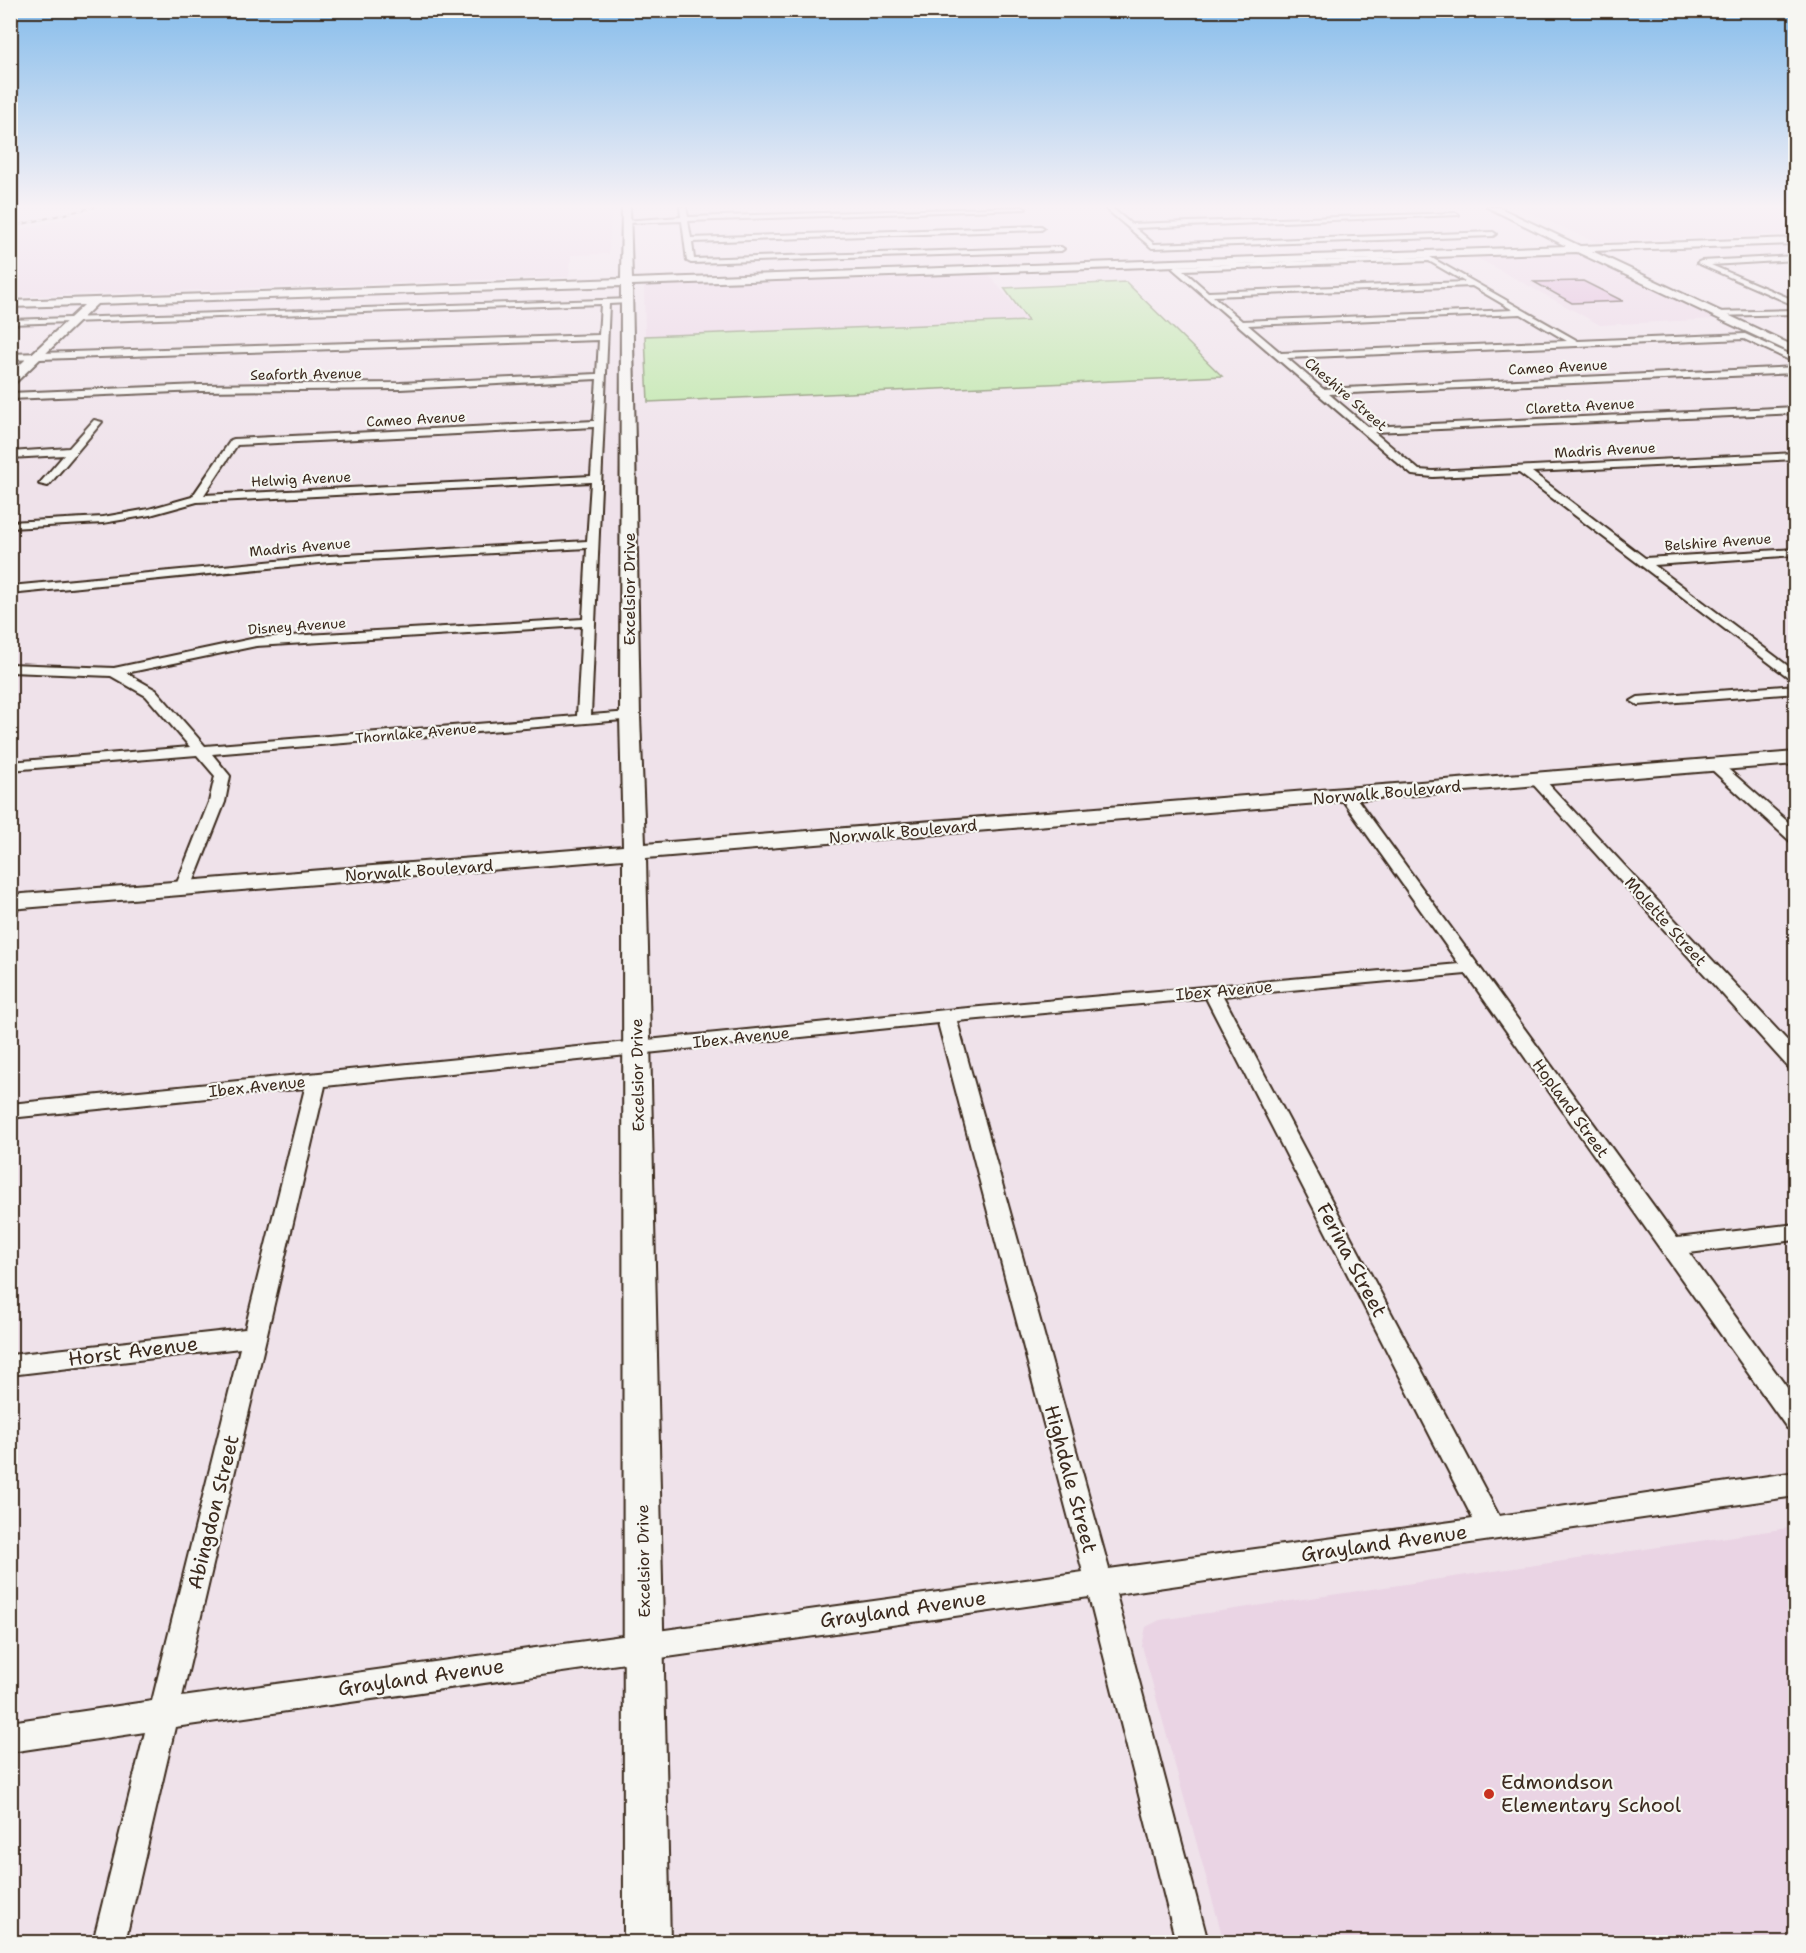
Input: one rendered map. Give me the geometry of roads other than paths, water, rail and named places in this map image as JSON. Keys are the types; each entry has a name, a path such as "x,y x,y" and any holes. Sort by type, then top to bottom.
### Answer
{"main road":[{"path":"10,381 74,320 91,299 98,298"},
{"path":"10,302 148,298"},
{"path":"1682,298 1796,352"},
{"path":"1700,298 1796,343"},
{"name":"Excelsior Drive","path":"628,301 630,716 636,911 647,1942"},
{"name":"Norwalk Boulevard","path":"10,902 1796,758"}],"street":[{"name":"Cheshire Street","path":"1213,298 1416,473"},
{"path":"1498,298 1576,343"},
{"path":"1775,298 1796,308"},
{"path":"10,322 628,301"},
{"path":"584,720 605,302"},
{"path":"1715,314 1796,308"},
{"path":"1241,323 1521,312"},
{"path":"1279,356 1745,336 1796,361"},
{"path":"10,357 604,337"},
{"name":"Cameo Avenue","path":"1321,392 1796,370"},
{"name":"Seaforth Avenue","path":"10,396 200,388 400,386 602,376"},
{"name":"Claretta Avenue","path":"1365,430 1796,410"},
{"path":"44,484 97,422"},
{"name":"Cameo Avenue","path":"196,499 234,442 599,424"},
{"path":"10,454 73,452"},
{"name":"Madris Avenue","path":"1416,473 1796,456"},
{"path":"1521,470 1796,679"},
{"name":"Helwig Avenue","path":"10,525 103,520 150,512 196,499 596,479"},
{"name":"Madris Avenue","path":"10,590 329,559 594,544"},
{"name":"Belshire Avenue","path":"1642,562 1796,552"},
{"name":"Disney Avenue","path":"10,668 114,672 256,642 589,622"},
{"path":"114,672 151,693 223,776 217,802 183,888"},
{"path":"1638,701 1796,689"},
{"name":"Thornlake Avenue","path":"10,766 630,716"},
{"path":"1715,765 1796,838"},
{"name":"Molette Street","path":"1536,780 1796,1063"},
{"name":"Hopland Street","path":"1347,795 1796,1420"},
{"name":"Ibex Avenue","path":"10,1111 946,1016 1471,968"},
{"name":"Ferina Street","path":"1212,991 1492,1529"},
{"name":"Highdale Street","path":"946,1016 1192,1942"},
{"name":"Abingdon Street","path":"109,1942 316,1081"},
{"path":"1671,1247 1796,1233"},
{"name":"Horst Avenue","path":"10,1365 255,1337"},
{"name":"Grayland Avenue","path":"10,1737 644,1645 1492,1529 1796,1484"}],"place":[{"name":"Edmondson Elementary School","path":"1489,1794"}]}
